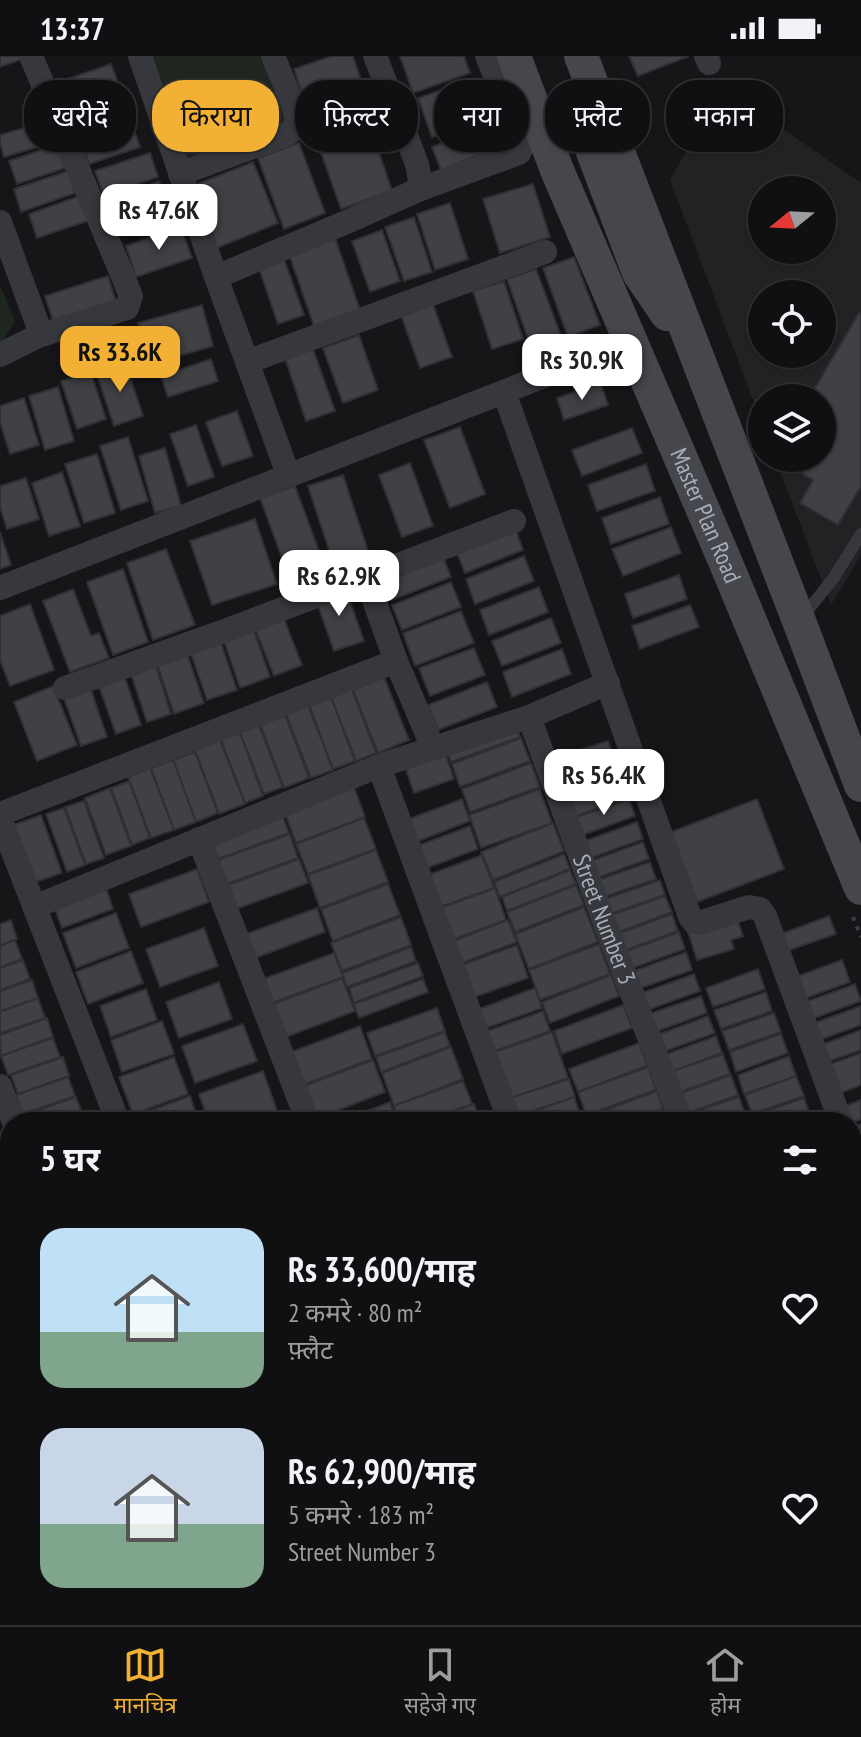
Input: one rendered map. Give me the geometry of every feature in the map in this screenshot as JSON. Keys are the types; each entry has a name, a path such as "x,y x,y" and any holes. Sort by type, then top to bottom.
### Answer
{"main road":[{"name":"Master Plan Road","path":"514,56 557,170 861,888"},
{"path":"557,56 639,273 697,356"},
{"name":"Master Plan Road","path":"581,56 861,785"}],"street":[{"path":"0,355 38,336 127,308 131,296 31,56"},
{"path":"140,56 288,474"},
{"path":"180,174 293,130 297,124 295,113 273,56"},
{"path":"375,56 417,164 418,190"},
{"path":"216,277 418,190 519,153 523,145 487,56"},
{"path":"0,222 38,322 38,336"},
{"path":"247,362 545,252"},
{"path":"0,588 580,362"},
{"path":"504,392 690,917 699,923 749,907 760,909 837,1112"},
{"path":"65,688 514,521"},
{"path":"366,578 396,661 433,748"},
{"path":"114,1112 0,816 396,661"},
{"path":"34,907 379,766 529,717 608,683"},
{"name":"Street Number 3","path":"529,717 678,1112"},
{"path":"379,766 506,1112"},
{"path":"199,839 304,1112"},
{"path":"0,1086 10,1112"}],"lane":[{"path":"799,621 833,579 861,534"}],"shaded area":[{"path":"146,56 266,56 275,80 154,80"},
{"path":"279,90 292,124 279,129"},
{"path":"783,129 861,183 861,555 831,605 780,472 836,472 836,384 748,384 748,387 670,180 685,152 783,152"},
{"path":"179,152 220,152 184,166"},
{"path":"0,285 15,321 0,342"}],"building":[{"path":"0,56 24,56 25,58 0,67"},
{"path":"332,56 353,56 361,80 298,80 294,69"},
{"path":"400,56 464,56 470,73 450,80 434,80 434,86 418,91 418,80 408,80"},
{"path":"629,56 689,56 638,76"},
{"path":"111,64 117,80 65,80"},
{"path":"434,93 434,136 432,137 418,98"},
{"path":"24,128 24,151 4,157 0,135"},
{"path":"295,144 295,152 302,152 325,213 284,229 258,158"},
{"path":"432,147 434,152 486,152 441,170"},
{"path":"36,152 59,152 65,168 17,184 9,161"},
{"path":"85,152 125,152 89,164"},
{"path":"321,152 379,152 392,191 341,209"},
{"path":"150,153 158,177 104,196 95,171"},
{"path":"253,162 278,223 217,248 192,186"},
{"path":"68,171 75,193 21,212 14,189"},
{"path":"159,181 169,208 112,229 102,202"},
{"path":"533,184 550,237 500,253 483,199"},
{"path":"82,195 90,220 37,238 29,214"},
{"path":"450,203 468,259 435,270 417,214"},
{"path":"414,217 432,272 404,281 385,227"},
{"path":"181,227 192,258 136,277 126,246"},
{"path":"382,230 400,281 370,292 352,241"},
{"path":"334,235 360,310 314,326 288,251"},
{"path":"574,257 600,325 568,337 543,268"},
{"path":"284,259 304,315 278,324 259,268"},
{"path":"536,269 561,336 531,347 507,279"},
{"path":"108,276 117,305 54,324 45,296"},
{"path":"504,281 523,339 492,349 473,291"},
{"path":"430,296 452,357 420,368 398,307"},
{"path":"202,305 213,346 150,364 138,323"},
{"path":"861,314 861,486 838,525 800,503 813,480 799,472 836,472 836,384 817,384 827,368 836,368 836,352"},
{"path":"359,335 378,390 343,403 323,348"},
{"path":"313,349 335,411 306,421 285,358"},
{"path":"211,359 218,381 168,397 161,376"},
{"path":"125,362 143,416 114,426 96,372"},
{"path":"91,372 106,419 77,429 61,381"},
{"path":"601,383 608,405 564,420 557,398"},
{"path":"58,387 74,441 45,450 29,396"},
{"path":"24,398 39,445 10,454 0,422 0,406"},
{"path":"237,411 253,456 222,466 206,422"},
{"path":"196,425 214,477 188,486 170,434"},
{"path":"460,427 485,494 450,508 424,440"},
{"path":"632,428 642,453 582,476 572,450"},
{"path":"128,437 148,501 121,510 100,446"},
{"path":"165,448 181,506 155,513 139,456"},
{"path":"97,454 115,513 84,523 65,464"},
{"path":"410,463 433,526 402,537 379,475"},
{"path":"646,464 655,491 597,511 588,485"},
{"path":"62,472 80,526 49,536 32,483"},
{"path":"343,475 369,554 334,565 308,486"},
{"path":"26,478 39,519 7,529 0,507 0,486"},
{"path":"295,486 320,554 285,566 260,498"},
{"path":"660,497 669,524 611,544 602,518"},
{"path":"255,519 277,584 212,605 190,541"},
{"path":"514,525 523,550 465,573 455,548"},
{"path":"671,527 681,553 623,576 612,549"},
{"path":"0,532 11,565 0,569"},
{"path":"166,549 195,625 153,640 127,563"},
{"path":"441,552 451,577 392,600 382,575"},
{"path":"524,556 534,581 475,604 466,579"},
{"path":"123,569 148,642 113,655 87,582"},
{"path":"679,575 687,599 633,618 625,594"},
{"path":"451,582 461,607 402,630 392,605"},
{"path":"344,584 364,641 334,651 314,594"},
{"path":"539,587 548,612 489,635 480,610"},
{"path":"73,589 91,636 99,633 109,658 70,672 43,601"},
{"path":"30,604 54,670 10,686 0,660 0,616"},
{"path":"690,605 699,627 640,649 632,626"},
{"path":"281,611 302,665 274,676 253,623"},
{"path":"461,611 474,643 415,666 403,633"},
{"path":"551,618 561,643 502,666 492,641"},
{"path":"251,622 270,677 240,688 221,632"},
{"path":"218,634 237,690 207,700 188,645"},
{"path":"185,648 204,703 174,714 155,658"},
{"path":"474,648 485,675 430,696 419,668"},
{"path":"562,649 571,674 512,697 503,672"},
{"path":"154,660 171,714 147,722 129,668"},
{"path":"123,672 141,725 116,734 97,681"},
{"path":"384,677 409,740 378,753 353,690"},
{"path":"487,682 497,707 438,730 428,705"},
{"path":"89,684 107,737 81,746 62,693"},
{"path":"53,686 77,745 37,761 14,702"},
{"path":"352,689 376,753 356,761 331,697"},
{"path":"331,697 355,761 333,769 309,705"},
{"path":"308,705 333,770 311,778 286,714"},
{"path":"512,714 520,737 451,762 442,739"},
{"path":"285,715 309,778 284,788 260,724"},
{"path":"259,725 283,787 264,794 240,732"},
{"path":"240,733 263,796 245,803 221,740"},
{"path":"521,738 530,761 460,787 452,764"},
{"path":"220,740 245,804 219,814 195,750"},
{"path":"608,741 616,765 562,785 552,759"},
{"path":"443,747 454,779 414,793 403,761"},
{"path":"195,752 218,813 196,822 173,760"},
{"path":"173,760 196,822 174,830 151,768"},
{"path":"531,763 540,787 470,812 462,789"},
{"path":"618,767 623,780 567,799 563,787"},
{"path":"150,768 174,830 151,838 128,777"},
{"path":"622,780 629,797 573,817 567,800"},
{"path":"129,781 150,838 132,845 111,788"},
{"path":"353,784 365,817 296,843 284,810"},
{"path":"110,788 131,846 106,855 85,798"},
{"path":"540,789 552,823 481,848 469,815"},
{"path":"462,799 470,821 406,846 398,823"},
{"path":"629,799 635,816 580,836 574,818"},
{"path":"757,799 784,869 697,902 671,832"},
{"path":"84,801 104,858 86,864 65,807"},
{"path":"64,808 85,865 67,872 46,814"},
{"path":"280,809 289,833 218,859 209,835"},
{"path":"41,815 62,873 33,883 13,825"},
{"path":"364,818 376,849 308,874 296,844"},
{"path":"637,822 643,839 588,859 582,842"},
{"path":"553,823 564,851 493,880 481,852"},
{"path":"470,826 478,849 414,873 406,850"},
{"path":"290,834 298,858 227,884 218,860"},
{"path":"643,842 649,859 594,879 588,862"},
{"path":"376,850 388,882 320,908 308,875"},
{"path":"564,854 570,869 500,897 494,882"},
{"path":"482,855 494,888 429,911 417,879"},
{"path":"299,859 308,883 236,909 228,885"},
{"path":"650,862 656,879 601,898 595,881"},
{"path":"197,869 209,902 141,927 129,894"},
{"path":"570,870 576,884 507,911 502,897"},
{"path":"102,876 113,909 62,928 50,895"},
{"path":"660,880 665,895 610,914 605,899"},
{"path":"388,884 400,915 333,941 321,909"},
{"path":"576,885 584,905 515,932 507,912"},
{"path":"495,888 506,920 441,944 429,912"},
{"path":"665,896 672,912 617,933 611,915"},
{"path":"584,907 598,942 529,969 515,934"},
{"path":"317,908 325,932 255,958 246,934"},
{"path":"116,913 129,948 76,968 63,933"},
{"path":"735,913 743,936 731,940 734,949 697,960 687,929"},
{"path":"672,914 678,931 623,951 617,934"},
{"path":"829,916 836,934 781,953 775,936"},
{"path":"401,917 411,945 342,971 331,943"},
{"path":"11,920 17,939 0,945 0,924"},
{"path":"508,920 517,942 454,966 445,944"},
{"path":"204,928 218,966 160,987 146,949"},
{"path":"679,932 685,949 630,969 624,952"},
{"path":"15,940 22,959 0,967 0,946"},
{"path":"599,944 610,974 540,1000 529,970"},
{"path":"517,945 528,978 463,1001 451,969"},
{"path":"411,947 416,961 347,987 342,973"},
{"path":"131,951 143,983 88,1004 76,972"},
{"path":"686,952 692,970 638,989 631,972"},
{"path":"334,953 343,977 272,1003 263,979"},
{"path":"23,960 30,979 0,990 0,968"},
{"path":"842,960 850,982 798,1001 790,979"},
{"path":"418,963 423,976 354,1003 349,988"},
{"path":"758,969 765,989 713,1007 706,988"},
{"path":"694,974 700,991 645,1011 639,994"},
{"path":"611,975 619,996 550,1023 542,1002"},
{"path":"342,978 355,1011 286,1037 273,1004"},
{"path":"423,979 428,992 359,1018 354,1004"},
{"path":"32,980 38,998 0,1011 0,991"},
{"path":"219,982 232,1019 179,1038 166,1002"},
{"path":"855,984 861,1001 806,1021 800,1004"},
{"path":"535,988 542,1008 478,1031 471,1012"},
{"path":"146,989 157,1020 111,1037 100,1006"},
{"path":"766,992 772,1011 721,1029 714,1010"},
{"path":"701,996 707,1013 652,1033 646,1015"},
{"path":"38,998 45,1018 0,1033 0,1012"},
{"path":"623,1005 632,1028 562,1054 554,1031"},
{"path":"861,1006 861,1025 814,1042 808,1025"},
{"path":"437,1008 445,1031 375,1056 367,1033"},
{"path":"543,1011 550,1031 487,1054 479,1034"},
{"path":"774,1013 781,1032 729,1050 722,1031"},
{"path":"708,1016 715,1033 660,1053 654,1036"},
{"path":"47,1018 53,1037 1,1056 0,1035"},
{"path":"162,1021 174,1054 122,1072 111,1040"},
{"path":"243,1024 257,1061 195,1083 182,1046"},
{"path":"360,1026 372,1059 303,1085 291,1052"},
{"path":"861,1030 861,1050 821,1064 815,1047"},
{"path":"445,1032 450,1046 381,1072 376,1057"},
{"path":"552,1032 568,1078 505,1100 489,1054"},
{"path":"781,1034 788,1053 736,1072 730,1052"},
{"path":"716,1036 722,1053 667,1073 661,1056"},
{"path":"53,1038 60,1057 8,1075 1,1056"},
{"path":"639,1043 647,1066 578,1092 569,1069"},
{"path":"451,1047 463,1079 394,1106 382,1073"},
{"path":"861,1053 861,1085 833,1096 822,1067"},
{"path":"723,1054 730,1074 680,1092 673,1071"},
{"path":"789,1056 796,1076 744,1094 738,1075"},
{"path":"63,1057 69,1076 18,1094 11,1075"},
{"path":"174,1057 188,1094 132,1112 119,1077"},
{"path":"373,1060 385,1092 334,1112 313,1112 304,1086"},
{"path":"648,1067 656,1090 594,1112 585,1112 578,1092"},
{"path":"263,1071 277,1112 205,1112 199,1094"},
{"path":"731,1075 738,1095 688,1112 681,1093"},
{"path":"796,1076 804,1096 751,1112 745,1095"},
{"path":"68,1077 75,1096 22,1112 16,1095"},
{"path":"569,1079 575,1097 529,1112 509,1112 505,1100"},
{"path":"463,1081 472,1104 450,1112 396,1112 394,1106"},
{"path":"657,1091 663,1109 655,1112 600,1112"},
{"path":"190,1096 196,1112 146,1112"},
{"path":"76,1097 82,1112 33,1112"},
{"path":"574,1097 579,1112 532,1112"},
{"path":"739,1097 744,1112 694,1112"},
{"path":"804,1098 809,1112 764,1112"},
{"path":"861,1100 861,1112 843,1112 840,1108"},
{"path":"390,1102 394,1112 364,1112"},
{"path":"474,1104 477,1112 452,1112"}]}
